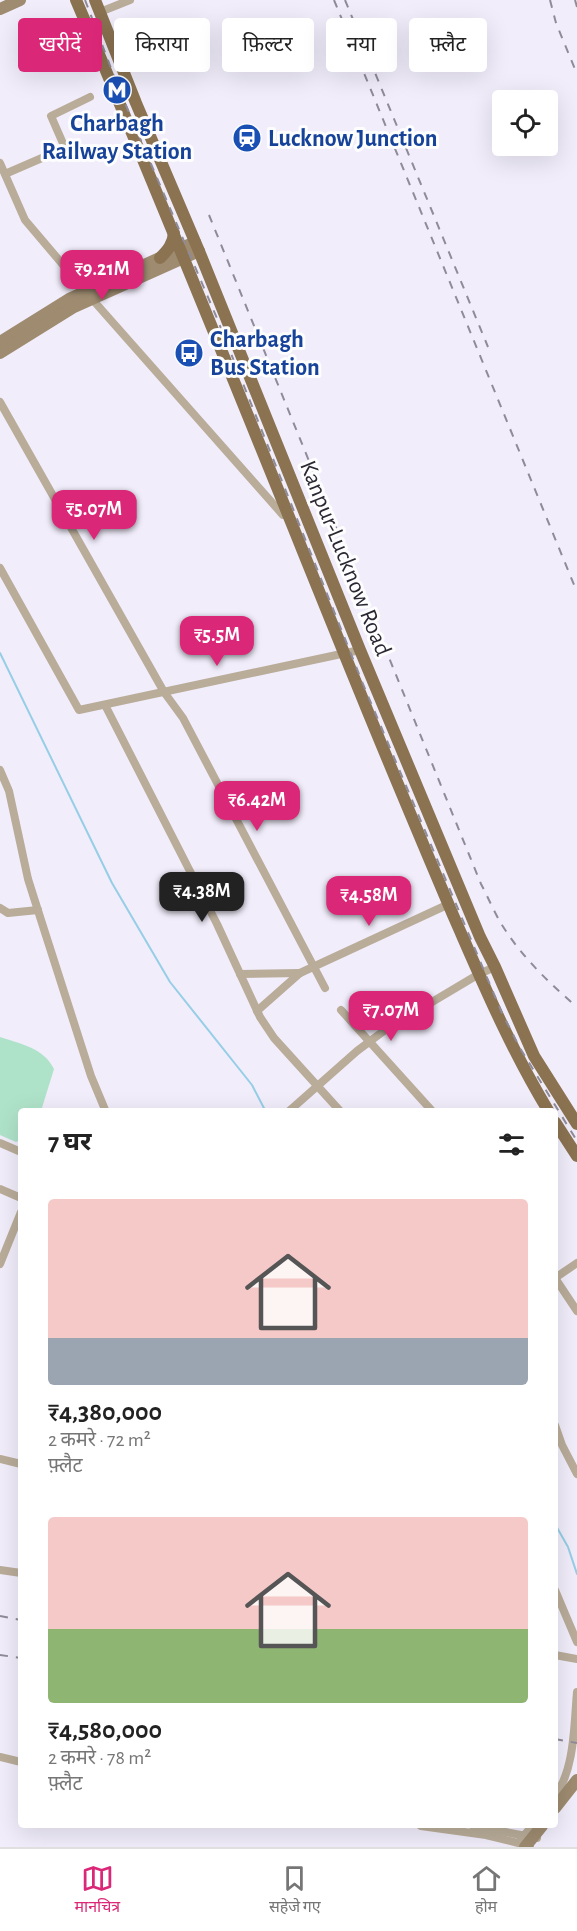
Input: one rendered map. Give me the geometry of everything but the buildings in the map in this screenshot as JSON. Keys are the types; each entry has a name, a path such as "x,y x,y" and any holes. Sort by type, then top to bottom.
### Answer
{"main road":[{"name":"Kanpur-Lucknow Road","path":"76,0 174,232 344,654 448,904 524,1071 547,1108"},
{"name":"Kanpur-Lucknow Road","path":"97,6 480,937 534,1056 577,1124"},
{"path":"159,258 170,247 174,232"},
{"path":"228,366 244,360"},
{"path":"259,444 275,438"},
{"path":"558,1127 577,1156"}],"street":[{"path":"0,9 20,0"},
{"path":"97,6 130,0"},
{"path":"4,174 65,148 51,116 90,97"},
{"path":"0,163 25,220 283,515 287,514"},
{"path":"0,342 69,299 89,295 197,246"},
{"path":"0,353 74,307 89,295 159,258 182,253"},
{"path":"0,402 164,692 183,718 325,987"},
{"path":"0,568 80,711 360,650"},
{"path":"105,705 212,913 257,1011 274,1038 338,1108"},
{"path":"0,770 9,790 28,879 91,1076 104,1108"},
{"path":"257,1011 300,973 448,904"},
{"path":"0,908 8,913 38,910"},
{"path":"292,1108 385,1029 478,974 495,967"},
{"path":"240,974 300,973"},
{"path":"341,1010 429,1108"},
{"path":"0,1143 18,1151"},
{"path":"0,1189 18,1196"},
{"path":"0,1264 18,1219"},
{"path":"558,1280 577,1263"},
{"path":"558,1285 577,1311"},
{"path":"558,1434 577,1474"},
{"path":"0,1459 18,1463"},
{"path":"0,1570 18,1573"},
{"path":"558,1597 577,1642"},
{"path":"558,1656 577,1659"},
{"path":"558,1790 570,1760 577,1692"},
{"path":"0,1757 18,1761"},
{"path":"558,1804 577,1776"},
{"path":"558,1811 577,1776"},
{"path":"435,1828 486,1835 521,1843 539,1839"},
{"path":"479,1828 532,1847 547,1828"},
{"path":"521,1843 531,1828"},
{"path":"521,1843 540,1828"}],"green space":[{"path":"0,1037 38,1051 54,1069 42,1108 18,1108 18,1141 0,1135"}],"waterway":[{"path":"0,653 112,883 170,982 252,1085 264,1108"},
{"path":"558,1529 568,1547 577,1574"}],"railway":[{"path":"85,0 119,89 216,316 363,684 502,1013 520,1048 557,1108"},
{"path":"334,0 577,592"},
{"path":"345,0 488,347"},
{"path":"550,0 556,23 577,74"},
{"path":"575,0 577,7"},
{"path":"209,215 481,884 499,920 518,948 546,979 577,1007"},
{"path":"558,1110 577,1141"},
{"path":"0,1616 18,1619"},
{"path":"0,1655 18,1658"},
{"path":"558,1740 577,1743"}],"place":[{"name":"Charbagh Railway Station","path":"117,90"},
{"name":"Lucknow Junction","path":"247,138"},
{"name":"Charbagh Bus Station","path":"189,353"}]}
